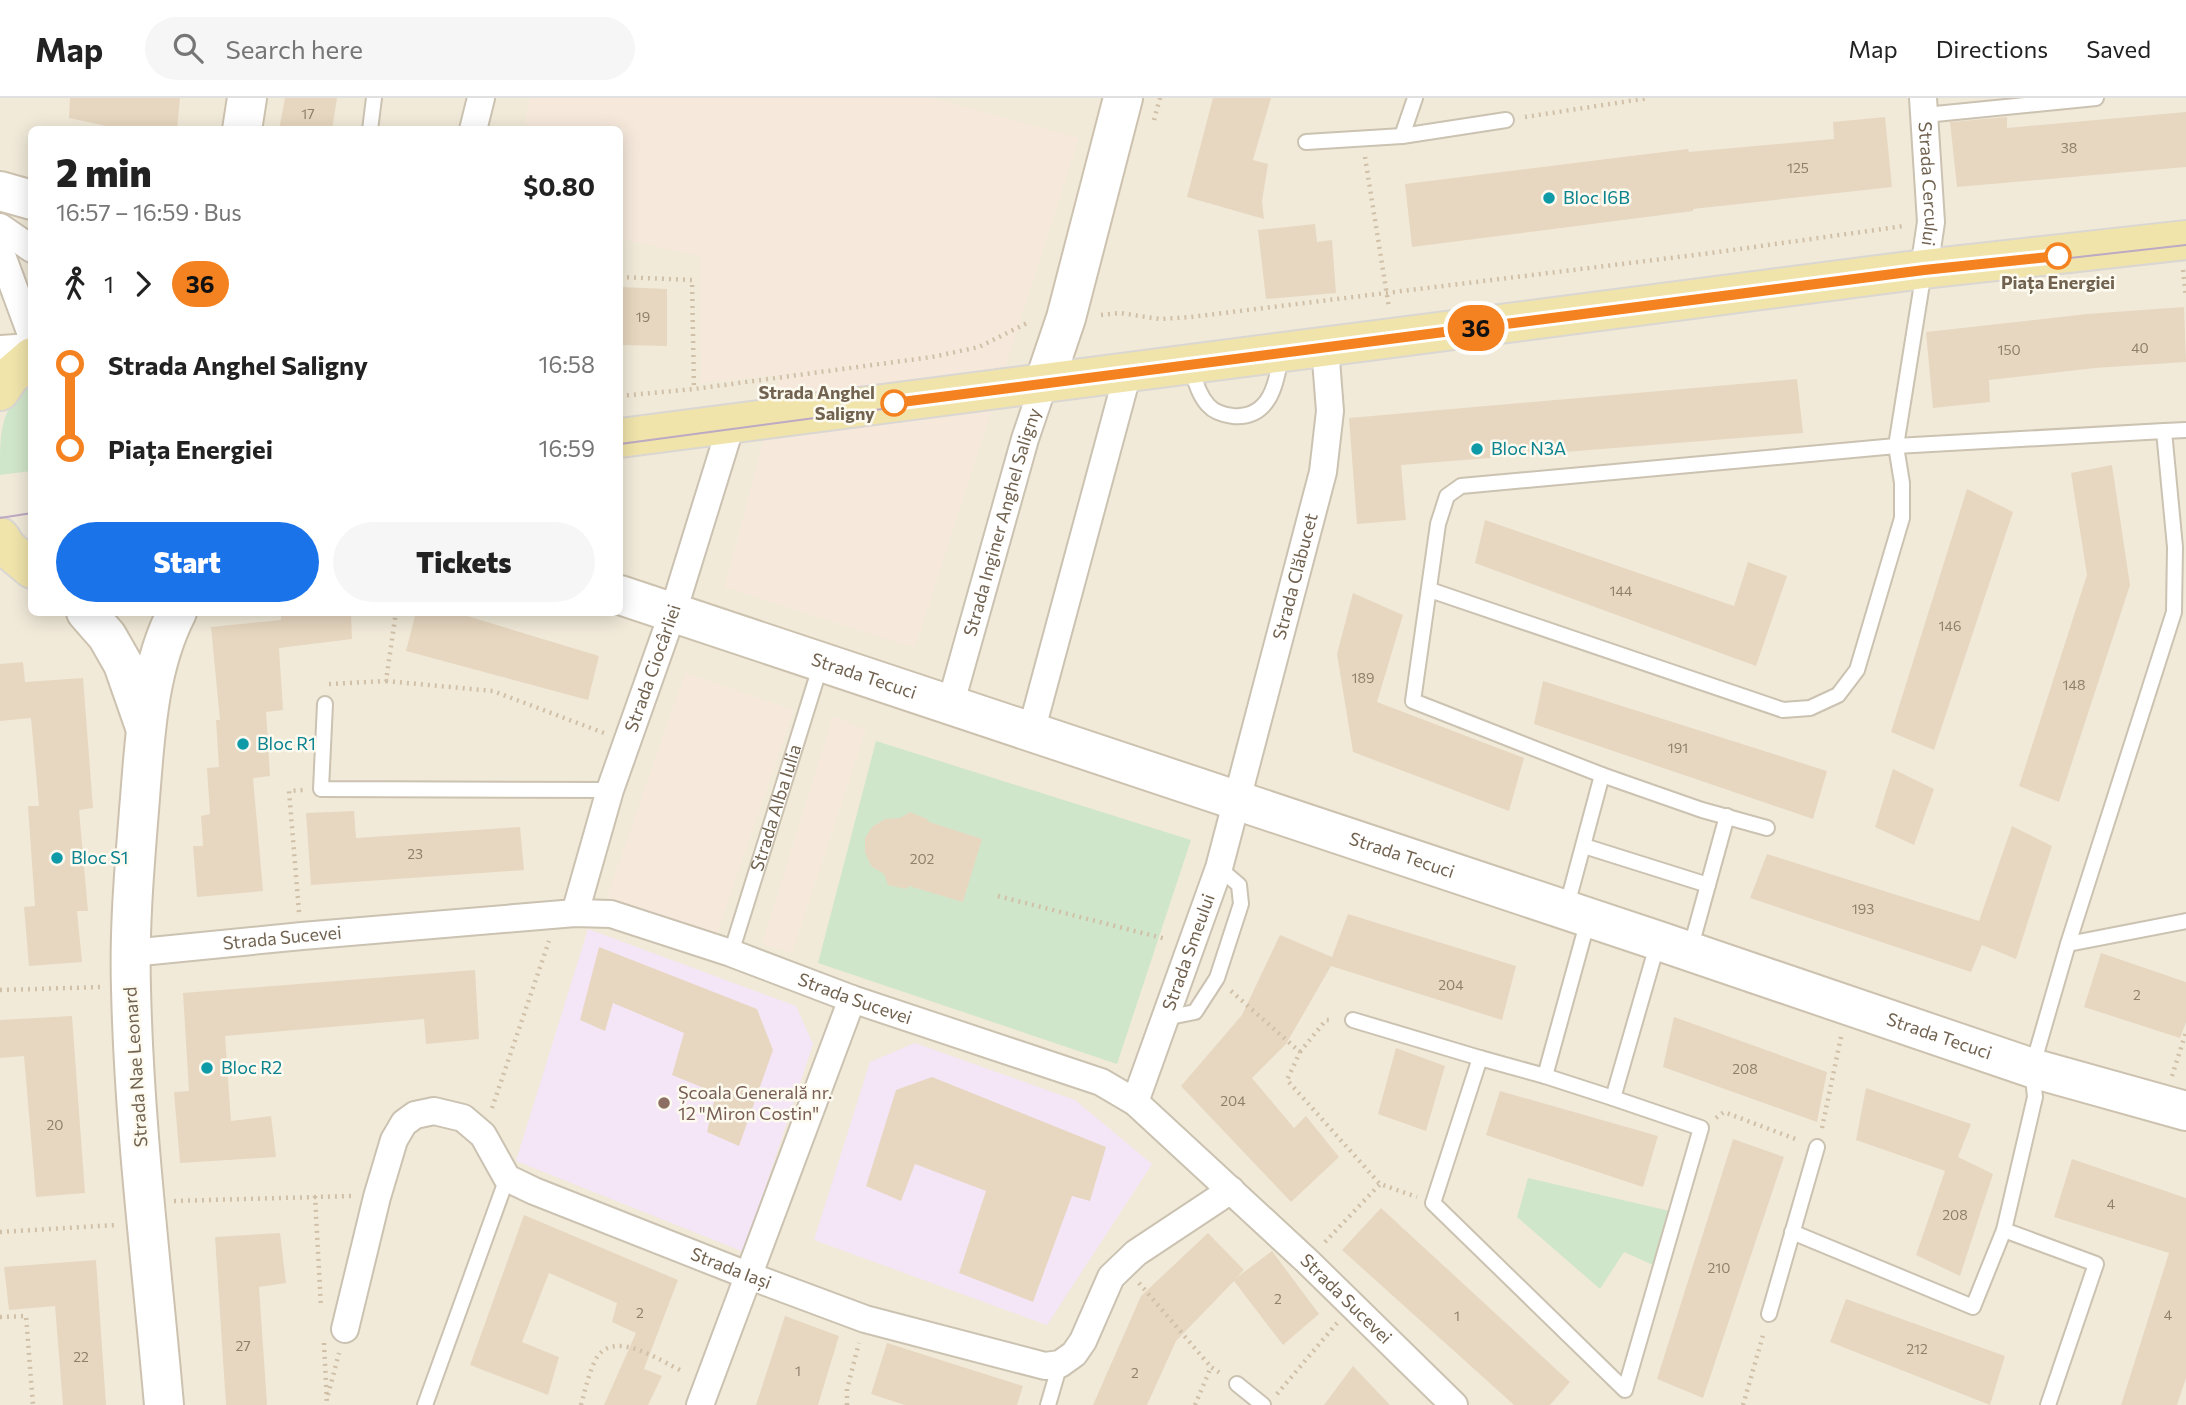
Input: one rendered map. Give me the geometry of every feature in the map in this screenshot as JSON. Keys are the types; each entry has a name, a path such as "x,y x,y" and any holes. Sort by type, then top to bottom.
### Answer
{"main road":[{"path":"243,126 247,98"},
{"name":"Strada Inginer Anghel Saligny","path":"1044,383 1066,318 1123,98"},
{"path":"0,191 28,199"},
{"path":"623,438 1924,270 2186,240"},
{"path":"0,355 28,355"},
{"path":"0,391 10,376 28,359"},
{"path":"0,537 7,548 28,566"},
{"name":"Strada Tecuci","path":"623,596 2032,1068 2175,1107"},
{"name":"Strada Nae Leonard","path":"90,616 107,636 123,663 146,728"},
{"name":"Strada Nae Leonard","path":"164,1405 147,1212 131,969 133,891 146,728 160,654 175,616"}],"street":[{"path":"474,126 481,98"},
{"name":"Strada Cercului","path":"1924,106 1931,222 1924,270"},
{"path":"0,226 28,246"},
{"path":"0,250 28,326"},
{"name":"Strada Clăbucet","path":"1236,802 1323,472 1330,411 1325,347"},
{"path":"1031,732 1128,372"},
{"name":"Strada Inginer Anghel Saligny","path":"950,706 1025,439 1044,383"},
{"name":"Strada Ciocârliei","path":"567,913 673,612 713,427"},
{"name":"Strada Smeului","path":"1135,1102 1219,868 1236,802"},
{"name":"Strada Sucevei","path":"131,969 302,936 567,913 611,915 731,953 852,999 1101,1082 1135,1102 1307,1261 1454,1405"},
{"path":"704,1394 852,999"},
{"path":"330,1326 377,1197 394,1140 404,1123 415,1115 434,1111 463,1118 483,1135 507,1178"},
{"name":"Strada Iași","path":"507,1178 747,1275 865,1318 1045,1367 1060,1364"},
{"path":"1060,1364 1074,1354 1083,1341 1111,1277 1136,1253 1231,1190"}],"lane":[{"path":"370,126 374,98"},
{"path":"1402,136 1415,98"},
{"path":"1924,106 2096,98"},
{"path":"1306,142 1402,136 1506,120"},
{"path":"1430,590 1783,710 1810,708 1838,695 1857,670 1902,518 1902,483 1896,446 1924,270"},
{"path":"1189,364 1198,391 1210,408 1224,415 1241,416 1256,412 1268,401 1277,384 1281,353"},
{"path":"1767,828 1702,810 1602,775 1413,701 1438,524 1447,496 1461,486 1896,446 2186,430"},
{"path":"1793,1232 1973,1307 2004,1230 2035,1097 2032,1068 2068,944 2174,612 2181,552 2164,431"},
{"name":"Strada Alba Iulia","path":"731,953 822,663"},
{"path":"325,704 321,789 610,790"},
{"path":"1545,1076 1577,914 1584,846 1602,775"},
{"path":"1613,1098 1674,946 1708,885 1727,816"},
{"path":"1584,846 1708,885"},
{"path":"1165,1018 1195,1012 1217,978 1241,904 1239,885 1219,868"},
{"path":"2068,944 2186,921"},
{"path":"1353,1020 1545,1076 1701,1128 1625,1390 1433,1203 1480,1058"},
{"path":"1769,1314 1818,1147"},
{"path":"425,1405 507,1178"},
{"path":"2004,1230 2096,1264 2048,1405"},
{"path":"1048,1405 1060,1364"},
{"path":"1237,1384 1264,1405"}],"path":[{"path":"1506,120 1649,98"},
{"path":"1362,139 1388,293 1392,339"},
{"path":"623,396 694,389 932,357 979,347 1032,321 1120,313 1160,319 1191,317 1711,253 1931,222"},
{"path":"623,277 692,280 694,389 713,427"},
{"path":"386,681 395,616"},
{"path":"325,704 325,684 386,681 493,691 627,742"},
{"path":"302,936 289,791 321,789"},
{"path":"998,896 1191,946"},
{"path":"483,1135 567,913"},
{"path":"0,990 131,969"},
{"path":"1217,978 1300,1052"},
{"path":"1701,1128 1724,1112 1818,1147 1848,1007"},
{"path":"1353,1020 1326,1020 1300,1052 1287,1080 1380,1184 1433,1203"},
{"path":"2175,1107 2186,1032"},
{"path":"1307,1261 1380,1184"},
{"path":"315,1196 330,1326 327,1402"},
{"path":"0,1232 147,1212 315,1196 377,1197"},
{"path":"1124,1265 1211,1367 1237,1384"},
{"path":"1276,1395 1352,1307"},
{"path":"1743,1405 1769,1314"},
{"path":"0,1317 26,1316 33,1405"},
{"path":"847,1405 847,1389 865,1318"},
{"path":"327,1402 330,1326"},
{"path":"581,1405 594,1361 602,1351 620,1344 631,1347 704,1394"},
{"path":"1195,1405 1211,1367"}],"shaded area":[{"path":"0,98 2186,98 2186,1405 0,1405"},
{"path":"530,98 932,98 1079,138 915,648 725,587 780,375 701,383 700,256 623,240 623,126 524,126"},
{"path":"685,673 794,710 717,934 607,897"},
{"path":"833,716 866,730 792,953 762,944"},
{"name":"Școala Generală nr. 12 \"Miron Costin\"","path":"588,929 796,1006 813,1044 744,1252 516,1161"},
{"name":"Școala Generală nr. 12 \"Miron Costin\"","path":"915,1043 1075,1100 1152,1164 1047,1325 814,1240 870,1062"}],"green space":[{"path":"28,382 28,471 0,475 0,444 4,422"},
{"path":"876,741 1191,840 1117,1064 818,963"},
{"path":"1528,1178 1670,1211 1653,1265 1624,1252 1600,1289 1517,1217"}],"building":[{"path":"70,98 180,98 177,126 106,126 69,118"},
{"path":"285,98 337,98 333,126 280,126"},
{"path":"1213,98 1271,98 1253,160 1268,164 1262,201 1264,219 1187,197"},
{"path":"2186,112 2186,167 1957,187 1950,122 2007,117 2007,128"},
{"path":"1885,117 1892,187 1693,209 1412,247 1405,184 1688,149 1689,152 1834,139 1833,122"},
{"path":"1315,224 1317,242 1332,240 1336,293 1266,299 1258,230"},
{"path":"623,287 667,289 667,346 623,345"},
{"path":"2184,307 2186,362 2095,368 1989,380 1990,402 1933,408 1926,332 2087,314"},
{"name":"Bloc N3A","path":"1797,379 1803,433 1401,465 1406,520 1357,524 1349,418"},
{"path":"2112,465 2130,585 2059,802 2019,786 2087,575 2071,473"},
{"path":"1967,489 2013,512 1934,750 1891,732"},
{"path":"1485,520 1734,606 1748,562 1787,576 1756,666 1475,563"},
{"path":"1353,593 1403,615 1377,702 1524,758 1509,811 1353,752 1337,654"},
{"name":"Bloc R1","path":"281,616 351,616 352,639 279,648 283,710 266,712 270,776 253,778 263,891 197,897 193,846 203,846 201,816 210,814 207,768 219,767 216,720 220,720 211,627 281,620"},
{"path":"415,616 467,616 599,656 588,700 406,651"},
{"name":"Bloc S1","path":"23,662 25,682 83,678 93,808 79,810 88,911 77,911 82,962 29,966 24,907 35,906 28,806 39,806 31,718 0,721 0,664"},
{"path":"1543,681 1827,771 1813,819 1534,724"},
{"path":"1893,769 1934,789 1914,845 1875,827"},
{"path":"354,811 356,838 520,827 524,870 311,885 306,813"},
{"path":"910,812 929,822 982,839 963,902 909,886 906,889 888,885 884,874 871,866 865,852 865,838 872,827 885,819 900,818"},
{"path":"2012,826 2052,846 2016,959 1982,945 1971,972 1750,898 1767,854 1979,921"},
{"path":"1348,914 1516,966 1502,1020 1331,966 1286,1044 1252,1078 1294,1128 1306,1116 1339,1157 1291,1202 1181,1086 1242,1015 1280,935 1332,957"},
{"path":"599,947 757,1009 773,1050 739,1146 707,1132 716,1093 672,1075 684,1033 613,1003 605,1031 580,1020"},
{"path":"2101,953 2186,982 2186,1022 2180,1038 2084,1007"},
{"name":"Bloc R2","path":"475,970 479,1039 426,1044 424,1019 225,1036 231,1121 271,1116 276,1157 180,1163 174,1092 189,1091 183,993"},
{"path":"72,1016 85,1193 36,1197 24,1056 0,1058 0,1020"},
{"path":"1674,1017 1827,1072 1817,1122 1663,1067"},
{"path":"1396,1048 1445,1066 1426,1131 1378,1114"},
{"path":"932,1077 1106,1147 1090,1201 1072,1196 1033,1302 959,1273 986,1191 915,1164 901,1201 866,1186 896,1090"},
{"path":"1866,1088 1971,1124 1958,1157 1993,1174 1960,1276 1916,1255 1945,1171 1856,1140"},
{"path":"1500,1091 1658,1136 1643,1187 1486,1135"},
{"path":"1733,1139 1784,1157 1703,1398 1657,1379"},
{"path":"2072,1159 2186,1198 2186,1378 2177,1405 2121,1405 2169,1253 2054,1217"},
{"path":"1381,1208 1570,1382 1550,1405 1514,1405 1342,1250"},
{"path":"524,1215 678,1280 644,1369 662,1376 648,1405 604,1405 636,1333 612,1322 617,1303 549,1273 522,1342 559,1357 548,1395 470,1365"},
{"path":"280,1233 286,1283 259,1287 267,1405 226,1405 215,1237"},
{"path":"1208,1233 1244,1270 1236,1278 1272,1251 1319,1314 1283,1345 1234,1281 1176,1341 1147,1405 1093,1405 1141,1296"},
{"path":"96,1260 106,1405 63,1405 55,1306 9,1310 4,1267"},
{"path":"1846,1299 2005,1356 1990,1405 1830,1342"},
{"path":"785,1316 839,1336 818,1405 756,1405"},
{"path":"887,1343 1023,1386 1017,1405 905,1405 871,1394"},
{"path":"1353,1366 1390,1405 1324,1405"}],"tram line":[{"path":"623,444 1962,270 2186,245"},
{"path":"0,518 28,514"}],"bus line":[{"name":"36","path":"894,403 1986,262 2058,256"}],"place":[{"name":"Bloc I6B","path":"1549,198"},
{"name":"Piața Energiei","path":"2058,256"},
{"name":"Strada Anghel Saligny","path":"894,403"},
{"name":"Bloc N3A","path":"1477,449"},
{"name":"Bloc R1","path":"243,744"},
{"name":"Bloc S1","path":"57,858"},
{"name":"Bloc R2","path":"207,1068"},
{"name":"Școala Generală nr. 12 \"Miron Costin\"","path":"664,1103"}]}
